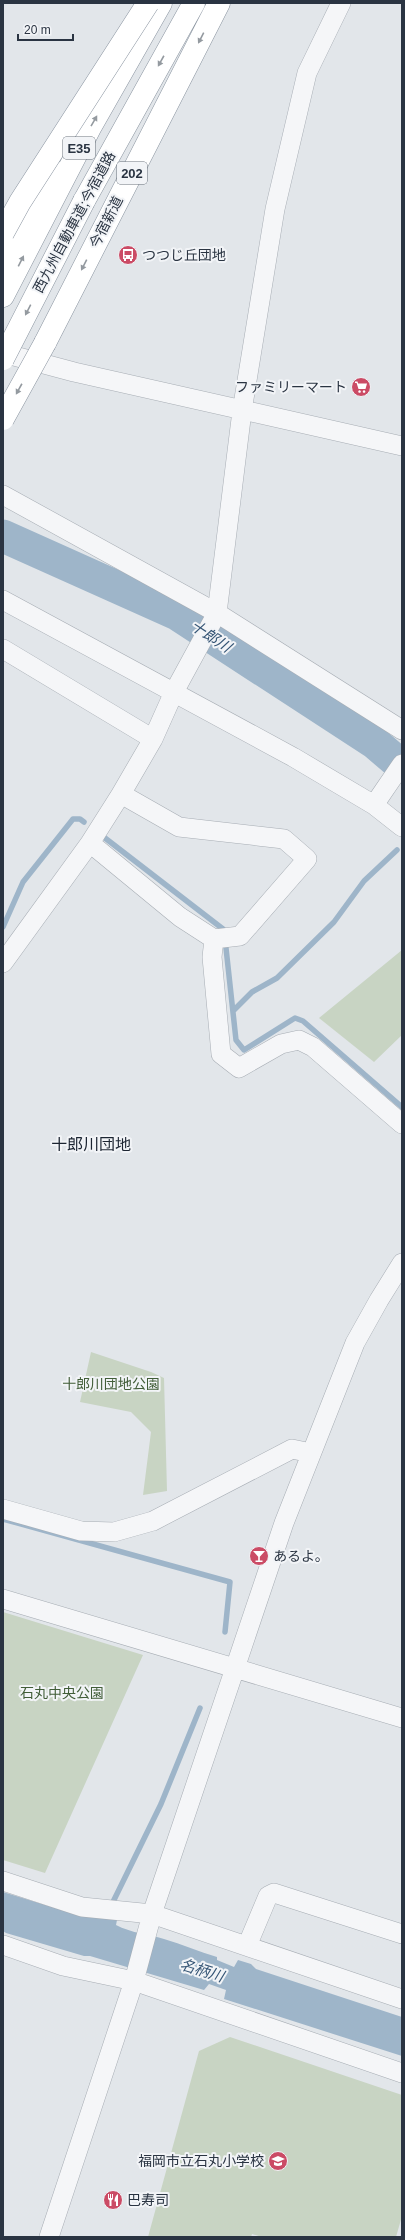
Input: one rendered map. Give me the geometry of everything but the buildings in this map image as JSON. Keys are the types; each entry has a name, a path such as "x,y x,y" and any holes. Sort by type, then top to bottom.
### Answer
{"highway":[{"path":"3,260 118,44 143,3"},
{"path":"3,233 20,202 148,3"},
{"name":"西九州自動車道;今宿道路","path":"3,296 91,126 161,3"},
{"name":"西九州自動車道;今宿道路","path":"3,359 84,201 194,3"},
{"name":"今宿新道","path":"3,419 44,343 219,3"}],"street":[{"path":"3,963 90,843 121,794 153,739 174,692 216,616 242,410 274,210 307,73 341,3"},
{"path":"3,353 74,372 402,446"},
{"path":"3,495 216,616 402,730"},
{"path":"3,600 292,757 374,805 402,827"},
{"path":"3,649 153,739"},
{"path":"374,805 402,764"},
{"path":"90,843 180,917 214,939 240,936 307,859 284,839 179,827 121,794"},
{"path":"214,939 212,958 221,1054 238,1068 281,1044 299,1040 314,1047 402,1124"},
{"path":"50,2237 134,1981 152,1914 284,1523 355,1344 379,1300 402,1263"},
{"path":"3,1509 81,1531 114,1532 153,1521 292,1449 311,1454"},
{"path":"3,1599 402,1718"},
{"path":"3,1881 82,1907 108,1911 152,1914 402,1999"},
{"path":"247,1946 268,1896 274,1893 402,1934"},
{"path":"3,1945 63,1966 134,1981 402,2073"}],"green space":[{"path":"402,950 402,1035 374,1062 319,1018"},
{"name":"十郎川団地公園","path":"91,1352 151,1372 164,1378 167,1491 143,1495 151,1432 131,1412 80,1402"},
{"name":"石丸中央公園","path":"3,1612 143,1655 45,1873 3,1860"},
{"name":"福岡市立石丸小学校","path":"230,2037 402,2095 402,2216 396,2237 262,2237 252,2234 251,2237 148,2237 199,2051"}],"water":[{"name":"名柄川","path":"3,1892 81,1916 117,1920 116,1925 122,1928 158,1937 217,1957 217,1960 234,1967 238,1960 251,1964 256,1969 402,2017 402,2056 224,1999 226,1990 209,1984 204,1990 6,1933 3,1931"}],"waterway":[{"name":"十郎川","path":"3,536 177,614 375,743 402,766"},
{"path":"3,927 23,882 73,819 80,819 84,822"},
{"path":"105,838 223,929"},
{"path":"233,1011 252,992 277,978 334,922 364,881 397,850"},
{"path":"226,948 236,1040 244,1050 295,1018 303,1021 402,1107"},
{"path":"3,1519 230,1582 225,1632"},
{"path":"111,1906 161,1804 200,1708"}],"place":[{"name":"つつじ丘団地","path":"128,255"},
{"name":"ファミリーマート","path":"361,387"},
{"name":"あるよ。","path":"259,1556"},
{"name":"福岡市立石丸小学校","path":"278,2161"},
{"name":"巴寿司","path":"113,2200"}],"district":[{"name":"十郎川団地","path":"91,1144"}]}
